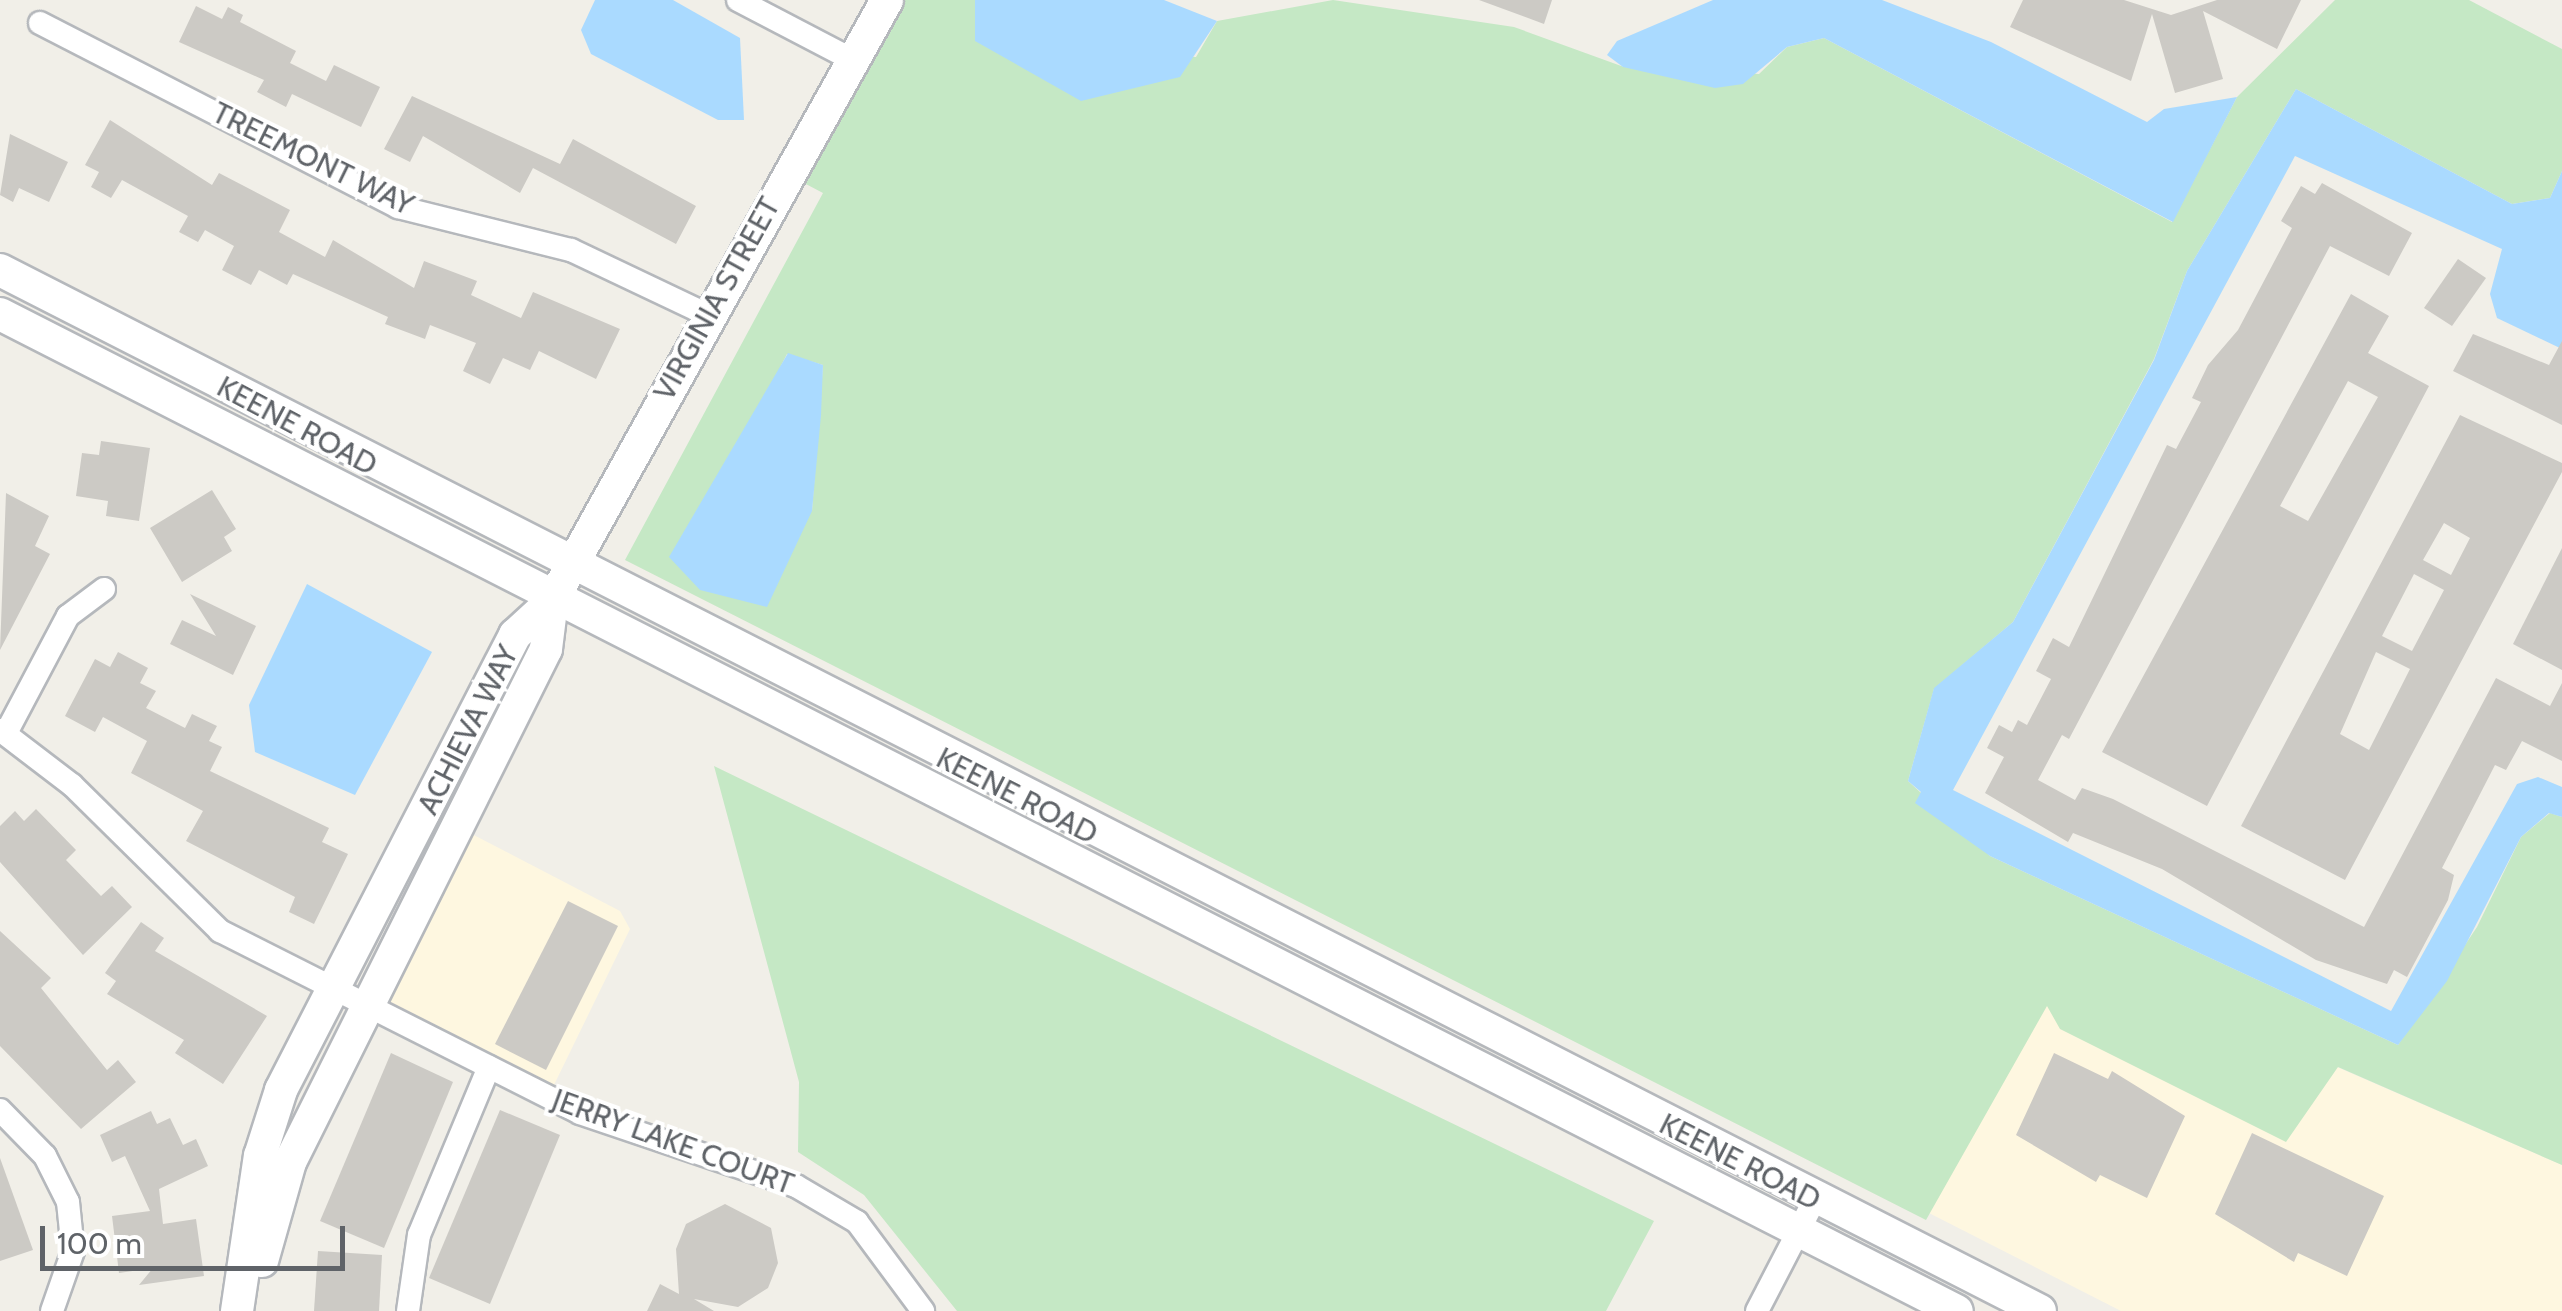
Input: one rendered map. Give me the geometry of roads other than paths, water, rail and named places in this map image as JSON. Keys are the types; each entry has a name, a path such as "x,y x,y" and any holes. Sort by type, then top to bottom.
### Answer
{"main road":[{"name":"VIRGINIA STREET","path":"552,601 706,314 887,0"},
{"name":"KEENE ROAD","path":"0,270 569,568 2040,1311"},
{"name":"KEENE ROAD","path":"0,314 552,601 1427,1047 1958,1311"},
{"name":"ACHIEVA WAY","path":"237,1311 260,1156 281,1090 515,636 552,601"},
{"name":"ACHIEVA WAY","path":"253,1311 290,1162 363,1004 546,649 552,601"}],"street":[{"path":"738,0 852,60"},
{"name":"TREEMONT WAY","path":"40,23 398,206 571,250 706,314"},
{"path":"3,731 68,616 104,589"},
{"name":"JERRY LAKE COURT","path":"3,731 72,785 220,932 580,1113 796,1186 857,1222 923,1311"},
{"path":"408,1311 419,1234 490,1066"},
{"path":"0,1110 45,1156 68,1202 74,1251 52,1311"},
{"path":"1756,1311 1815,1199"}],"water":[{"path":"595,0 673,0 740,38 744,120 718,120 591,54 581,30"},
{"path":"975,0 1164,0 1217,21 1180,77 1081,101 975,41"},
{"path":"1713,0 1882,0 1991,42 2147,122 2164,109 2237,97 2173,222 1824,38 1787,47 1743,84 1715,88 1623,67 1607,55 1617,41"},
{"path":"2296,89 2512,204 2550,198 2562,171 2562,349 2497,318 2490,294 2502,249 2295,156 1953,790 2391,1011 2517,784 2538,777 2562,787 2562,817 2549,813 2521,837 2447,981 2398,1045 1990,856 1915,803 1921,792 1908,781 1934,688 2013,622 2154,360 2187,271"},
{"path":"788,353 823,365 821,415 812,511 767,607 700,590 669,557"},
{"path":"307,584 432,652 355,795 255,752 249,705"}]}
